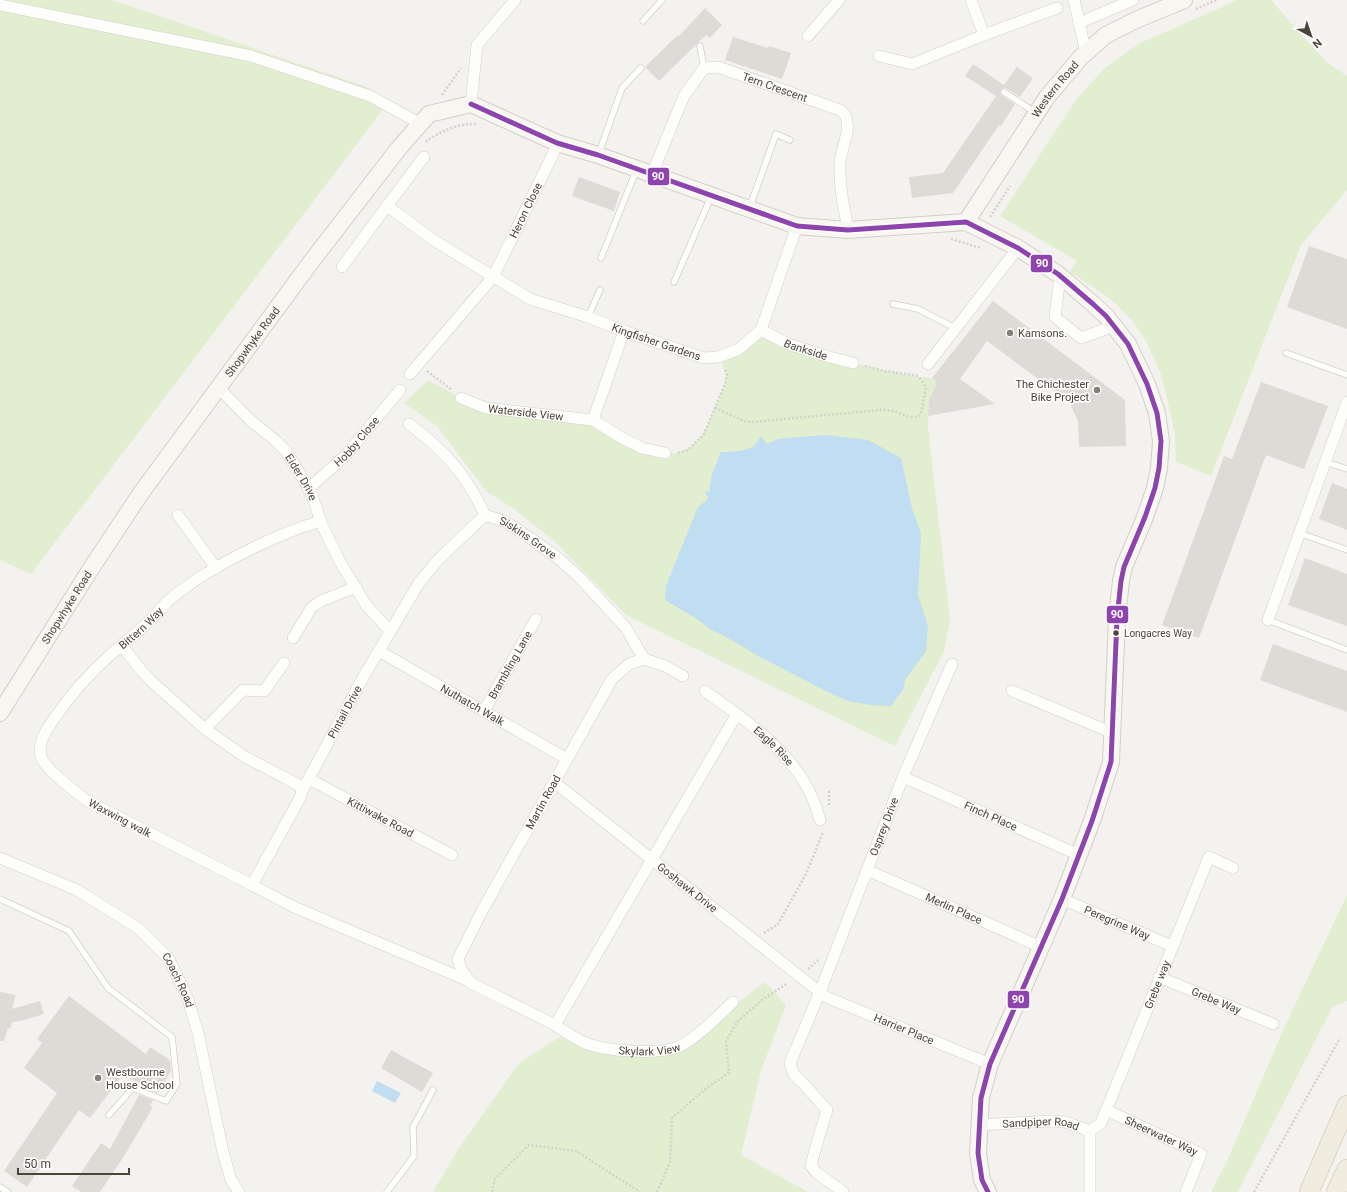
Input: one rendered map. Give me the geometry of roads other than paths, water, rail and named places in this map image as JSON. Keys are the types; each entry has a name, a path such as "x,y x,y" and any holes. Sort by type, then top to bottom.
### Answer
{"highway":[{"path":"1309,1192 1347,1105"},
{"path":"1336,1192 1347,1169"}],"main road":[{"name":"Western Road","path":"966,222 1047,97 1086,53 1106,35 1136,20 1187,5"},
{"path":"425,119 471,104 557,143 637,168 796,226 848,230 966,222 1018,248 1060,276 1093,304 1114,326 1128,344 1147,384 1157,413 1161,441 1159,468 1155,488 1145,517 1124,567 1121,581 1117,618 1111,762 1092,821 1062,899 990,1064 981,1098 978,1153 982,1180 987,1192"},
{"name":"Shopwhyke Road","path":"0,713 92,567 141,493 311,262 399,148 425,119"}],"street":[{"path":"471,104 478,45 515,0"},
{"path":"808,36 839,0"},
{"path":"971,0 984,35"},
{"path":"1074,0 1086,53"},
{"path":"1079,23 1133,0"},
{"path":"0,5 251,56 370,96 425,119"},
{"path":"879,56 912,64 1056,8"},
{"name":"Tern Crescent","path":"704,68 718,67 840,110 846,116 847,125 840,161 840,184 848,230"},
{"path":"652,174 684,96 704,68"},
{"name":"Heron Close","path":"410,374 493,276 557,143"},
{"path":"342,267 424,158"},
{"path":"387,206 436,241 493,276"},
{"path":"761,330 796,226"},
{"path":"928,364 1018,248"},
{"name":"Kingfisher Gardens","path":"493,276 530,299 588,317 624,331 704,358 718,357 739,349 761,330"},
{"path":"1060,276 1055,317 1081,338 1114,326"},
{"name":"Bankside","path":"761,330 788,344 813,353 853,363"},
{"path":"593,420 624,331"},
{"name":"Eider Drive","path":"218,387 250,420 282,446 308,489 340,562 366,605 390,631"},
{"name":"Hobby Close","path":"308,489 346,455 400,390"},
{"name":"Waterside View","path":"461,398 486,408 593,420 620,437 642,448 665,453"},
{"path":"1268,620 1347,402"},
{"name":"Siskins Grove","path":"409,424 429,439 449,458 476,496 484,515 506,522 558,558 580,578 626,628 644,659"},
{"path":"178,515 216,568"},
{"name":"Pintail Drive","path":"252,885 300,798 302,791 364,674 419,583 438,560 484,515"},
{"name":"Bittern Way","path":"302,791 299,785 246,757 205,729 151,681 122,646 168,601 196,580 256,546 296,528 321,521"},
{"path":"293,638 312,607 321,601 356,587"},
{"name":"Brambling Lane","path":"484,711 536,619"},
{"name":"Waxwing walk","path":"122,646 80,683 66,700 44,734 40,748 41,759 66,784 89,802 252,885"},
{"name":"Nuthatch Walk","path":"378,651 567,759"},
{"path":"644,659 665,666 683,676"},
{"name":"Martin Road","path":"469,981 462,971 458,959 482,911 612,679 629,664 644,659"},
{"path":"205,729 243,690 264,691 284,663"},
{"name":"Osprey Drive","path":"843,1192 817,1173 812,1166 815,1150 827,1110 794,1075 790,1062 820,992 903,777 952,664"},
{"name":"Eagle Rise","path":"705,691 768,739 789,761 803,780 814,801 822,823"},
{"path":"1012,691 1113,733"},
{"path":"555,1025 737,714"},
{"name":"Finch Place","path":"903,777 1079,855"},
{"name":"Kittiwake Road","path":"309,779 452,855"},
{"name":"Goshawk Drive","path":"554,782 820,992"},
{"name":"Grebe way","path":"1090,1131 1101,1123 1209,857 1233,868"},
{"name":"Coach Road","path":"0,858 77,890 138,928 169,959 188,999 198,1033 223,1152 231,1180 240,1192"},
{"name":"Merlin Place","path":"867,870 1041,947"},
{"name":"Skylark View","path":"252,885 294,907 469,981 555,1025 572,1037 589,1044 615,1050 659,1051 678,1047 703,1030 733,1002"},
{"name":"Peregrine Way","path":"1062,899 1172,946"},
{"name":"Grebe Way","path":"1159,977 1273,1024"},
{"name":"Harrier Place","path":"820,992 826,997 990,1064"},
{"name":"Sheerwater Way","path":"1106,1110 1202,1154 1186,1192"},
{"name":"Sandpiper Road","path":"979,1126 1052,1121 1065,1122 1090,1131 1090,1192"}],"lane":[{"path":"642,21 662,0"},
{"path":"700,46 704,68"},
{"path":"598,155 622,88 641,68"},
{"path":"1004,92 1036,113"},
{"path":"749,209 776,134 790,140"},
{"path":"601,258 637,168"},
{"path":"674,282 712,195"},
{"path":"588,317 600,290"},
{"path":"893,304 918,309 955,328"},
{"path":"1286,353 1347,375"},
{"path":"1325,462 1347,469"},
{"path":"1299,532 1347,550"},
{"path":"1268,620 1347,650"},
{"path":"0,899 69,931 108,988 172,1037 177,1084 166,1101 133,1088 109,1115"},
{"path":"387,1192 414,1156 413,1127 434,1090"},
{"path":"0,1187 8,1192"}],"water":[{"path":"826,435 868,440 901,458 912,508 921,533 918,596 928,625 926,651 905,680 904,688 891,706 871,705 848,701 826,691 710,629 697,619 665,600 666,586 698,507 707,500 708,496 705,494 706,491 709,492 712,474 721,452 749,449 757,443 761,437 767,444 778,439"},
{"path":"377,1081 401,1093 395,1103 372,1091"}],"place":[{"name":"Kamsons.","path":"1010,333"},
{"name":"The Chichester Bike Project","path":"1097,390"},
{"name":"Longacres Way","path":"1116,633"},
{"name":"Westbourne House School","path":"98,1078"}]}
